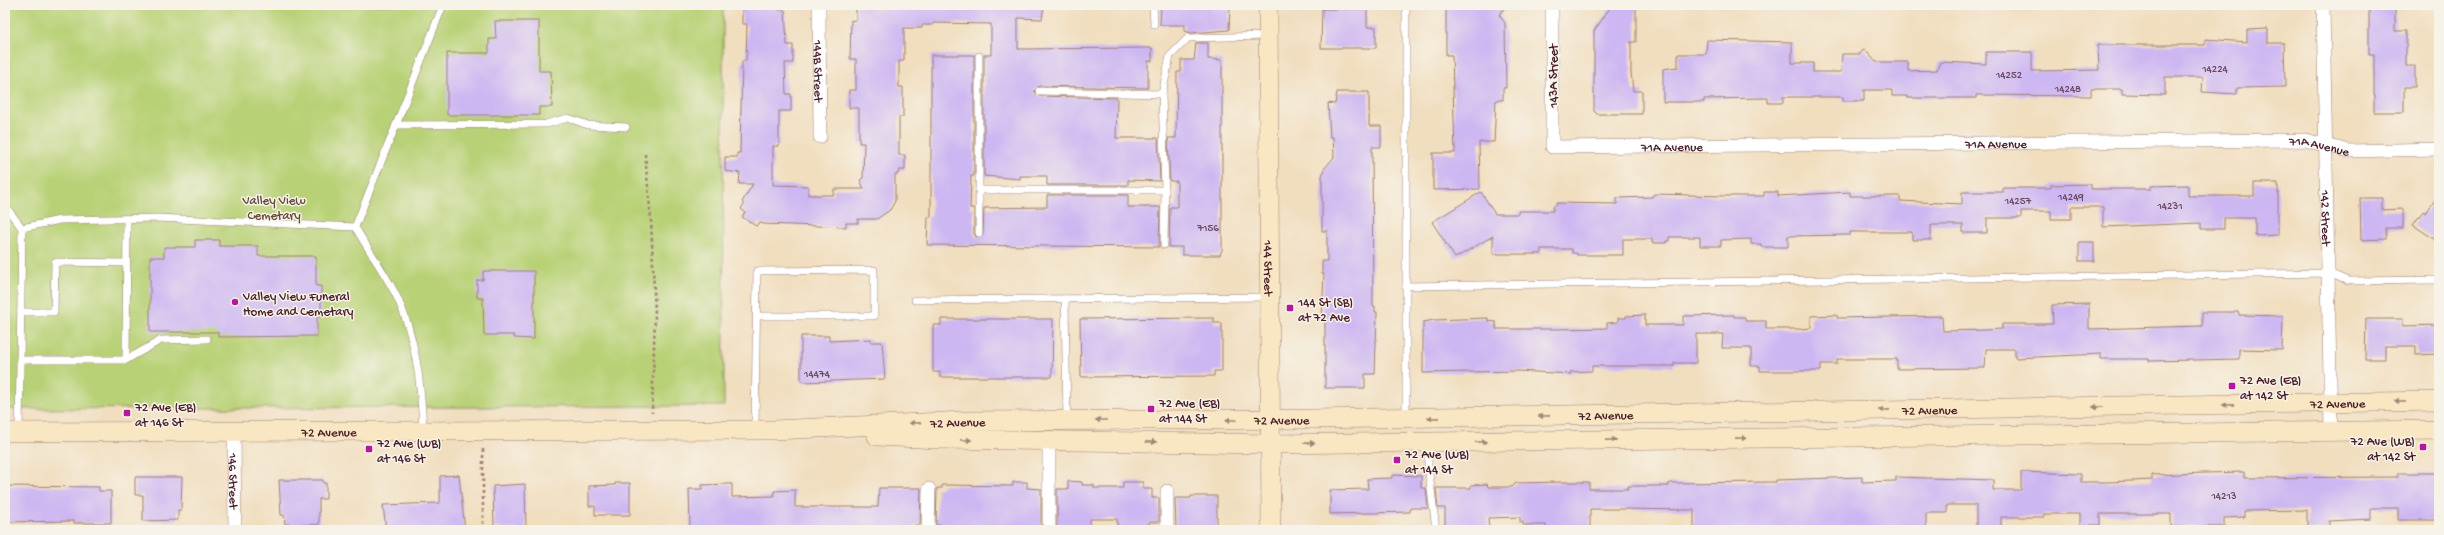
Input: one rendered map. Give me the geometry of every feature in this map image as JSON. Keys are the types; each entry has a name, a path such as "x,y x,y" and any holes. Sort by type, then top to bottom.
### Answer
{"main road":[{"name":"144 Street","path":"1268,5 1271,530"},
{"name":"72 Avenue","path":"12,432 774,430 964,421 1270,420 2439,401"},
{"name":"72 Avenue","path":"774,430 939,439 1270,444 2439,430"}],"street":[{"name":"144B Street","path":"819,5 820,138"},
{"name":"143A Street","path":"1552,5 1552,147"},
{"name":"142 Street","path":"2323,5 2331,431"},
{"name":"71A Avenue","path":"1552,147 2305,140 2349,150 2439,149"},
{"name":"146 Street","path":"234,432 235,530"},
{"path":"1049,441 1049,530"},
{"path":"928,530 929,489"},
{"path":"1167,491 1167,530"}],"lane":[{"path":"355,226 443,5"},
{"path":"1153,5 1154,24"},
{"path":"1406,5 1406,418"},
{"path":"1164,245 1165,190 1162,94 1170,56 1188,38 1268,36"},
{"path":"979,56 979,234"},
{"path":"1039,91 1162,94"},
{"path":"396,125 546,124 568,118 588,125 626,127"},
{"path":"979,190 1165,190"},
{"path":"5,206 22,228 20,360 12,432"},
{"path":"22,228 60,220 127,219 355,226"},
{"path":"126,360 127,219"},
{"path":"355,226 396,296 410,335 421,387 423,432"},
{"path":"21,312 54,312 55,262 126,263"},
{"path":"755,430 756,271 874,270 874,316 756,316"},
{"path":"1406,286 2329,273 2348,282 2439,280"},
{"path":"915,300 1270,297"},
{"path":"1065,299 1068,420"},
{"path":"20,360 126,360 161,340 207,339"},
{"path":"1428,442 1428,465 1436,530"}],"path":[{"path":"645,154 651,219 655,314 652,414"},
{"path":"483,447 483,530"}],"green space":[{"name":"Valley View Cemetary","path":"5,5 723,5 724,406 5,409"}],"building":[{"path":"742,5 779,5 779,10 785,10 787,45 793,45 793,63 785,63 786,94 791,94 791,111 779,111 779,146 773,146 773,185 808,186 808,195 834,195 834,189 864,189 860,180 863,178 864,143 859,143 859,108 849,108 849,90 856,90 856,59 850,59 851,20 856,21 856,6 915,5 1044,5 1042,19 1018,18 1018,49 1152,48 1152,61 1148,61 1148,88 1039,86 1034,91 1039,96 1117,98 1116,138 1158,138 1160,181 1128,180 1128,185 1047,185 1047,176 1020,176 1020,179 984,176 984,55 991,55 991,24 933,23 933,25 922,25 922,28 904,28 904,61 899,61 899,87 903,87 903,117 899,117 899,155 905,155 905,170 899,170 898,174 895,174 895,201 890,210 877,219 858,219 858,223 846,223 846,227 763,224 760,222 756,226 742,217 745,212 741,209 744,204 742,202 753,184 739,184 740,173 725,171 725,157 737,157 737,153 740,153 742,61 746,61 747,24 742,24"},
{"path":"1161,5 1230,5 1229,30 1191,33 1185,31 1185,25 1160,25"},
{"path":"1446,5 1507,5 1499,15 1505,23 1506,88 1503,88 1503,100 1496,100 1494,142 1479,142 1480,189 1433,190 1433,153 1455,153 1452,55 1446,55"},
{"path":"1612,5 1636,5 1636,42 1631,42 1631,72 1633,91 1642,91 1642,114 1597,114 1594,111 1594,31"},
{"path":"2369,5 2395,5 2395,31 2406,31 2406,66 2415,66 2415,87 2404,87 2404,112 2374,112 2374,54 2369,54"},
{"path":"1322,9 1367,9 1367,27 1376,27 1376,48 1321,48"},
{"path":"495,21 539,21 539,71 551,71 552,107 539,107 539,115 447,115 447,53 489,53 489,39 496,39"},
{"path":"2268,29 2268,43 2284,43 2285,87 2237,88 2237,94 2202,92 2203,77 2165,77 2165,95 2122,94 2122,89 2091,89 2091,96 1976,95 1976,98 1907,98 1907,96 1892,96 1892,90 1864,90 1864,101 1843,101 1843,97 1783,97 1783,103 1768,103 1768,98 1704,99 1704,102 1663,102 1663,69 1678,67 1678,54 1706,54 1707,40 1792,42 1792,63 1813,63 1813,72 1841,72 1842,54 1860,54 1864,49 1876,62 1908,62 1908,71 1937,70 1940,62 1986,64 1986,52 2032,52 2032,71 2099,70 2098,45 2205,45 2205,39 2247,42 2247,30"},
{"path":"1196,43 1208,43 1208,59 1222,60 1222,250 1220,255 1182,255 1182,247 1169,247 1170,207 1177,207 1177,181 1170,181 1168,138 1176,138 1177,72 1181,72 1181,60 1194,60"},
{"path":"931,55 974,55 974,176 971,176 970,208 974,208 974,233 976,237 983,235 984,208 1047,207 1047,195 1128,195 1128,207 1160,207 1159,247 927,245 928,217 931,217"},
{"path":"1337,92 1369,92 1369,126 1381,126 1381,147 1372,147 1373,306 1375,306 1375,312 1377,312 1375,374 1365,374 1365,388 1325,388 1325,319 1322,319 1324,274 1322,274 1322,261 1327,261 1327,231 1322,231 1322,176 1324,169 1334,157 1333,137 1330,137 1328,103 1335,104"},
{"path":"2254,183 2278,183 2278,235 2255,236 2255,218 2224,218 2224,229 2201,229 2201,223 2103,227 2103,207 2071,207 2071,219 2051,219 2051,211 2021,211 2021,218 1987,218 1987,233 1963,233 1963,225 1931,225 1931,240 1912,240 1912,232 1850,232 1850,235 1788,236 1788,247 1761,247 1761,244 1751,244 1751,239 1721,240 1721,246 1700,246 1700,237 1669,237 1669,241 1666,241 1666,243 1652,243 1652,239 1623,239 1623,255 1577,255 1577,253 1572,253 1572,249 1541,249 1541,254 1493,254 1493,236 1455,258 1432,222 1481,192 1495,214 1518,214 1518,211 1553,211 1553,207 1557,203 1617,204 1617,198 1652,197 1654,194 1764,196 1764,192 1778,192 1778,196 1850,192 1850,196 1900,196 1900,201 1962,204 1962,192 2003,192 2003,188 2051,188 2051,185 2091,184 2091,189 2151,189 2151,186 2188,185 2188,196 2254,196"},
{"path":"2439,194 2439,242 2413,225 2423,211 2426,213"},
{"path":"2360,198 2382,198 2382,210 2403,209 2403,228 2386,228 2386,239 2361,240"},
{"name":"Valley View Funeral Home and Cemetary","path":"195,240 219,240 219,246 258,246 258,256 316,256 316,286 321,286 321,317 317,317 317,336 218,337 218,332 150,332 150,257 164,257 164,247 195,247"},
{"path":"2079,242 2094,242 2094,261 2079,261"},
{"path":"483,271 534,271 534,339 514,338 514,335 484,335 483,298 477,298 477,280 483,280"},
{"path":"2089,304 2089,329 2202,326 2202,312 2238,312 2239,315 2283,316 2282,350 2239,349 2239,359 2149,361 2149,359 2101,359 2101,354 2015,358 2015,349 1986,349 1985,368 1897,369 1897,359 1837,359 1837,364 1821,364 1821,371 1760,371 1760,366 1751,366 1751,348 1722,348 1723,334 1696,334 1696,363 1674,363 1674,366 1592,366 1592,371 1570,372 1571,374 1518,371 1423,373 1423,322 1434,320 1488,318 1488,321 1496,322 1496,329 1556,329 1607,328 1607,323 1618,322 1618,318 1626,318 1626,316 1645,315 1645,325 1683,325 1683,316 1734,315 1734,317 1745,317 1745,321 1766,321 1766,329 1799,329 1811,328 1811,316 1837,315 1837,318 1942,316 1943,331 1985,330 2002,329 2002,324 2053,324 2052,305"},
{"path":"1214,318 1214,323 1222,323 1222,371 1214,371 1214,376 1081,377 1080,319"},
{"path":"941,319 1053,319 1052,377 940,377 940,372 933,372 933,325 941,325"},
{"path":"2366,319 2403,319 2403,326 2439,325 2439,354 2416,355 2416,346 2385,346 2385,359 2365,359"},
{"path":"801,336 829,336 829,341 871,339 871,342 882,342 885,379 803,382 801,380"},
{"path":"2021,472 2081,474 2081,482 2152,480 2152,475 2244,472 2244,478 2398,477 2398,473 2439,473 2439,520 2398,520 2398,508 2371,508 2371,519 2329,521 2329,530 2307,530 2307,510 2244,511 2244,517 2224,518 2224,527 2171,527 2171,514 2100,514 2100,525 2080,525 2080,514 2044,514 2044,517 2001,517 2001,530 1976,530 1976,505 1947,505 1947,513 1926,513 1926,530 1714,530 1694,528 1694,510 1590,509 1590,530 1546,528 1546,525 1523,525 1523,522 1520,522 1520,517 1488,518 1489,530 1445,530 1445,508 1438,508 1436,488 1471,488 1471,485 1487,484 1488,487 1512,487 1516,483 1589,482 1589,489 1628,489 1628,486 1669,486 1669,483 1776,482 1776,480 1862,477 1862,482 1896,481 1896,477 1993,480 1993,490 2021,490"},
{"path":"459,475 465,530 386,530 383,505 440,503 440,476"},
{"path":"1392,475 1421,476 1421,488 1426,488 1428,508 1410,508 1410,512 1330,514 1330,490 1368,489 1367,479 1392,478"},
{"path":"135,477 182,477 181,510 178,510 178,520 143,521 143,495 135,495"},
{"path":"279,480 323,480 323,483 326,483 326,499 319,499 319,525 285,524 284,515 281,515"},
{"path":"1068,481 1082,482 1082,485 1094,485 1094,488 1123,488 1123,482 1143,482 1143,489 1152,489 1152,498 1159,498 1159,522 1149,522 1149,530 1117,530 1117,519 1090,519 1090,530 1057,530 1057,489 1068,489"},
{"path":"1013,482 1027,482 1027,488 1041,489 1041,530 942,530 942,525 936,525 937,488 942,488 942,485 1013,486"},
{"path":"615,483 630,483 630,515 595,515 595,506 589,506 589,486 615,485"},
{"path":"525,484 526,530 494,528 493,486"},
{"path":"732,484 732,497 774,496 774,491 795,490 795,507 878,507 879,488 921,488 920,525 915,525 915,530 748,530 748,526 720,527 720,530 690,528 689,489 702,489 702,485"},
{"path":"5,486 99,487 99,491 111,491 111,523 74,523 74,521 5,522"},
{"path":"1191,496 1217,496 1217,528 1215,530 1176,530 1175,498 1191,498"}],"place":[{"name":"Valley View Funeral Home and Cemetary","path":"235,302"},
{"name":"144 St (SB) at 72 Ave","path":"1290,308"},
{"name":"72 Ave (EB) at 142 St","path":"2232,386"},
{"name":"72 Ave (EB) at 144 St","path":"1151,409"},
{"name":"72 Ave (EB) at 146 St","path":"127,413"},
{"name":"72 Ave (WB) at 142 St","path":"2423,447"},
{"name":"72 Ave (WB) at 146 St","path":"369,449"},
{"name":"72 Ave (WB) at 144 St","path":"1397,460"}]}
